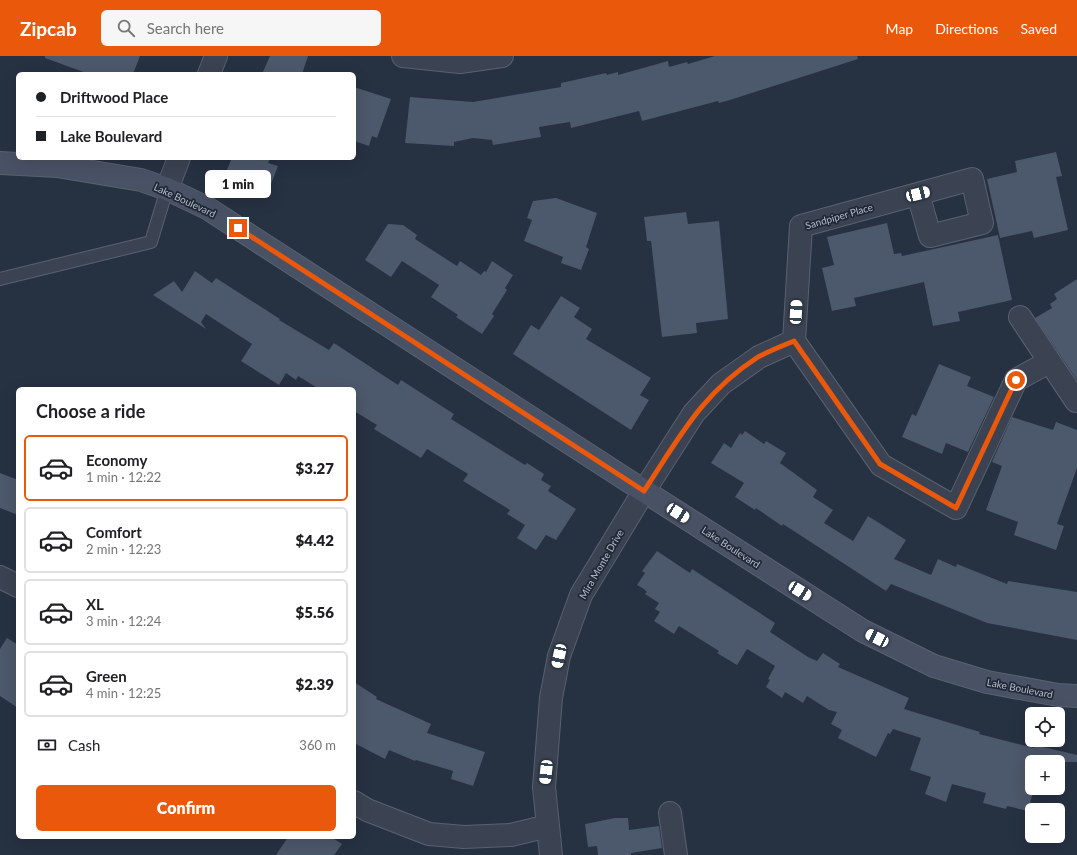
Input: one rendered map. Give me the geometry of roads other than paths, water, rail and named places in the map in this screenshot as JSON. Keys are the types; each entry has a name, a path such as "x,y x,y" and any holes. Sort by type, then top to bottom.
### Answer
{"main road":[{"name":"Lake Boulevard","path":"0,163 56,166 141,180 167,189 207,208 863,631 934,666 987,682 1058,695 1077,696"}],"street":[{"path":"210,72 216,56"},
{"path":"403,56 460,62 502,56"},
{"path":"167,189 178,160"},
{"name":"Sandpiper Place","path":"794,341 801,226 918,194"},
{"path":"1020,317 1076,401"},
{"path":"794,341 880,464 956,508 1016,380 1049,362"},
{"name":"Mira Monte Drive","path":"551,855 544,787 551,698 559,656 582,595 644,491 694,413 721,384 759,357 794,341"},
{"path":"0,577 16,585"},
{"path":"356,803 367,810 429,834 464,837 511,835 548,826"},
{"path":"670,812 676,855"}],"lane":[{"path":"0,279 151,242 167,189"}]}
